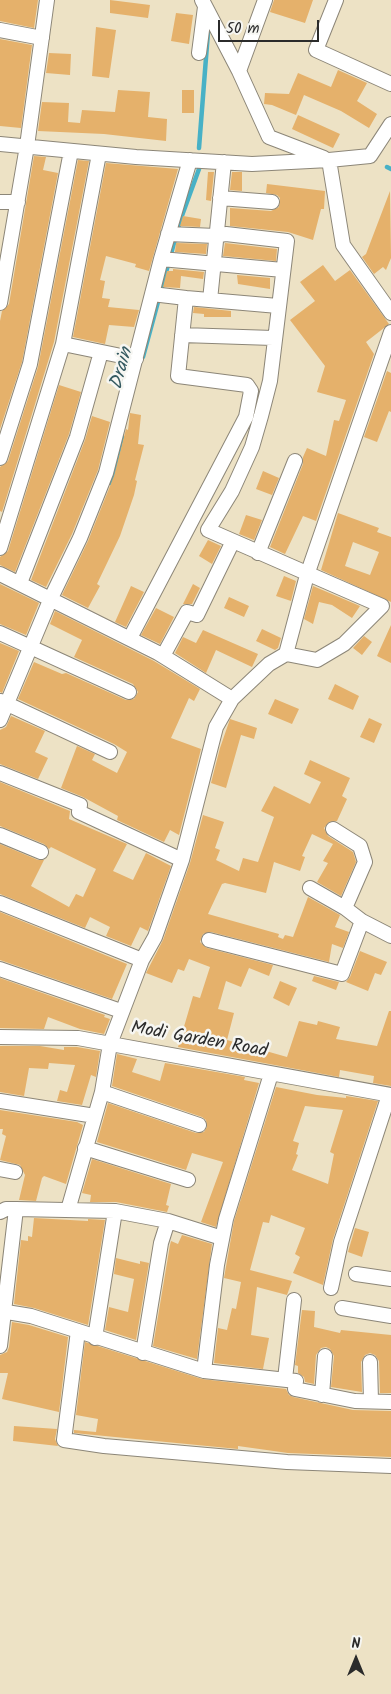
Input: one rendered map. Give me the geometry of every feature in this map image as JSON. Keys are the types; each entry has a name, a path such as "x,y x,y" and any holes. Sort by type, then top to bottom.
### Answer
{"street":[{"path":"0,303 6,237 18,202 47,0"},
{"path":"239,71 264,0"},
{"path":"336,0 316,50 391,84"},
{"path":"203,4 239,71 269,137 329,160"},
{"path":"200,53 203,4"},
{"path":"0,30 42,38"},
{"path":"0,144 99,154 252,164 370,156 391,124"},
{"path":"0,458 30,364 71,151"},
{"path":"0,548 63,344 99,154"},
{"path":"0,720 3,702 32,646 51,598 80,538 106,473 136,359 167,260 168,234 190,160"},
{"path":"329,160 343,245 391,312"},
{"path":"210,300 224,162"},
{"path":"220,198 272,202"},
{"path":"0,202 18,202"},
{"path":"68,1210 102,1092 110,1044 142,960 155,937 182,860 216,727 232,699 269,664 286,654 317,660 344,644 387,608 307,575 208,530 232,491 252,448 270,381 287,241 226,234 216,236 168,234"},
{"path":"167,260 283,270"},
{"path":"157,294 278,306"},
{"path":"130,638 246,417 250,391 247,385 178,376 186,298"},
{"path":"286,654 307,575 391,332"},
{"path":"182,336 274,338"},
{"path":"63,344 136,359"},
{"path":"20,583 77,437 101,352"},
{"path":"258,552 295,461"},
{"path":"163,656 187,612 198,615 233,542"},
{"path":"0,574 130,638 232,699"},
{"path":"0,633 129,692"},
{"path":"3,702 110,752"},
{"path":"0,773 80,805 79,812 182,860"},
{"path":"332,829 360,846 365,862 345,908"},
{"path":"0,835 41,852"},
{"path":"310,888 345,908 362,921 390,933"},
{"path":"0,903 142,960"},
{"path":"209,940 342,974 362,921"},
{"path":"0,969 121,1011"},
{"name":"Modi Garden Road","path":"0,1037 78,1038 390,1095"},
{"path":"204,1371 222,1238 271,1074"},
{"path":"102,1092 199,1124"},
{"path":"331,1288 341,1242 390,1095"},
{"path":"0,1101 95,1116"},
{"path":"85,1148 188,1180"},
{"path":"0,1169 15,1172"},
{"path":"0,1212 6,1209 115,1211 168,1220 222,1238"},
{"path":"0,1346 2,1312 16,1209"},
{"path":"95,1338 115,1211"},
{"path":"143,1353 161,1243 168,1220"},
{"path":"356,1274 391,1280"},
{"path":"285,1379 294,1300"},
{"path":"342,1308 391,1316"},
{"path":"2,1312 31,1316 95,1338 204,1371 296,1380 295,1389 355,1401 391,1402"},
{"path":"78,1331 64,1440 104,1446 277,1461 391,1466"},
{"path":"322,1394 325,1356"},
{"path":"370,1362 371,1401"}],"building":[{"path":"0,0 38,0 34,28 0,21"},
{"path":"110,0 150,5 148,18 110,13"},
{"path":"274,0 313,0 305,23 270,12"},
{"path":"176,13 193,15 189,44 171,41"},
{"path":"96,27 116,30 109,78 92,76"},
{"path":"0,39 32,45 21,128 0,126"},
{"path":"49,53 71,54 70,75 46,73"},
{"path":"338,70 367,83 357,101 377,114 369,128 341,111 304,95 296,115 272,105 264,104 265,93 289,94 298,73 331,87"},
{"path":"118,90 150,92 148,117 167,119 166,141 104,134 38,131 42,102 69,103 68,122 80,123 82,110 115,112"},
{"path":"182,90 194,90 194,113 182,113"},
{"path":"298,115 340,134 333,148 292,129"},
{"path":"34,156 46,157 43,170 58,173 22,362 0,429 0,321 2,311 9,304"},
{"path":"78,160 89,161 54,342 2,512 0,511 0,467 8,461 38,367"},
{"path":"106,163 178,169 149,271 135,267 136,264 106,256 100,280 105,281 102,298 110,299 108,307 139,310 134,327 109,325 105,344 73,337"},
{"path":"208,172 214,172 211,201 206,200"},
{"path":"232,172 242,172 242,191 230,190"},
{"path":"267,184 325,191 324,209 321,209 313,240 288,232 230,226 230,208 271,211 279,207 280,198 277,195 266,193"},
{"path":"390,191 391,258 386,270 383,267 374,274 362,257 366,254"},
{"path":"183,216 201,219 200,227 180,226"},
{"path":"176,243 207,244 206,254 175,252"},
{"path":"225,243 277,249 276,261 223,256"},
{"path":"323,265 335,281 350,270 389,324 366,342 374,354 316,521 303,516 285,554 270,547 303,464 303,457 307,448 326,456 334,420 339,421 346,400 317,392 325,366 290,320 315,301 300,282"},
{"path":"173,269 204,272 203,279 181,276 180,288 163,287 167,271 173,271"},
{"path":"237,275 270,278 270,289 238,284"},
{"path":"194,307 231,311 231,317 204,317 204,314 193,313"},
{"path":"387,371 391,373 391,412 389,411 377,442 364,437"},
{"path":"59,385 81,392 69,434 15,572 0,565 0,557 8,551"},
{"path":"130,413 141,415 138,444 144,445 135,480 137,481 134,495 120,536 97,584 100,586 88,608 62,595 88,541 114,476 126,429 128,430"},
{"path":"92,416 110,422 98,470 72,534 46,587 31,580 85,440"},
{"path":"263,471 279,478 272,495 256,489"},
{"path":"338,513 379,528 377,532 391,537 391,602 321,570","holes":["353,542 379,552 370,575 345,566"]},
{"path":"246,515 262,520 254,540 239,534"},
{"path":"208,540 221,546 212,564 199,556"},
{"path":"284,576 296,581 291,601 276,596"},
{"path":"0,584 39,603 26,635 0,624"},
{"path":"193,584 200,588 192,604 183,604"},
{"path":"131,586 144,592 126,627 115,622"},
{"path":"313,586 360,606 352,618 332,605 319,602 313,624 304,619"},
{"path":"229,597 249,606 244,617 224,608"},
{"path":"156,608 174,617 160,644 141,635"},
{"path":"55,611 154,661 200,689 194,701 189,698 171,738 201,749 179,835 170,830 164,842 117,820 118,816 83,797 61,788 77,746 95,754 92,760 117,773 127,752 114,744 18,699 34,662 62,674 66,673 126,700 134,699 138,692 133,684 74,657 82,640 50,624"},
{"path":"391,625 391,663 377,656"},
{"path":"262,629 281,638 278,648 275,650 256,641"},
{"path":"203,630 258,654 252,667 216,650 206,673 175,653 183,637 196,643"},
{"path":"364,636 372,642 362,655 353,648"},
{"path":"0,643 19,651 2,693 0,692"},
{"path":"335,684 359,696 353,710 328,699"},
{"path":"275,699 299,709 292,724 268,714"},
{"path":"11,716 45,731 35,752 48,758 38,779 0,764 0,730 6,727"},
{"path":"369,718 382,724 374,743 360,737"},
{"path":"230,719 257,728 254,739 241,735 226,788 211,783"},
{"path":"310,760 350,778 342,796 347,799 337,821 329,822 324,828 328,836 353,852 356,862 341,896 317,882 328,863 323,861 333,844 312,834 302,856 305,857 300,871 274,862 266,893 225,883 222,884 208,914 279,934 278,937 283,939 285,935 293,937 308,897 340,915 335,927 349,932 343,948 332,944 329,962 211,932 203,934 200,942 207,948 273,965 269,976 249,968 241,987 226,981 218,1009 234,1013 227,1040 287,1057 299,1021 317,1025 318,1021 340,1027 336,1039 377,1046 389,1011 391,1011 391,1086 373,1083 374,1076 340,1070 339,1077 178,1047 193,996 200,998 210,967 189,959 184,971 178,969 172,983 146,973 163,940 190,863 203,815 224,822 215,848 220,850 216,860 239,871 243,858 258,862 274,817 261,811 274,786 310,804 321,782 304,774"},
{"path":"0,782 70,811 69,819 127,844 113,871 133,880 146,853 171,866 148,931 140,927 131,946 106,936 110,927 90,917 85,928 0,894 0,844 38,860 44,860 31,886 69,907 76,894 83,897 96,869 51,847 49,849 44,844 0,826"},
{"path":"0,912 127,964 112,999 0,960"},
{"path":"360,951 387,962 381,975 375,973 368,991 346,982 350,977"},
{"path":"314,976 339,982 336,990 312,981"},
{"path":"0,978 105,1015 104,1017 110,1019 104,1034 80,1029 48,1017 44,1029 0,1028"},
{"path":"280,981 297,988 289,1006 273,998"},
{"path":"0,1046 40,1046 64,1050 64,1047 77,1047 100,1051 96,1077 91,1075 82,1105 57,1101 60,1090 67,1092 75,1065 49,1063 48,1069 29,1068 24,1096 0,1092"},
{"path":"117,1054 137,1059 132,1072 160,1081 165,1063 245,1077 244,1080 259,1083 216,1227 201,1222 223,1162 192,1153 186,1170 97,1142 108,1103 196,1133 204,1132 207,1127 206,1120 202,1117 112,1086"},
{"path":"276,1087 317,1095 346,1098 346,1096 378,1101 333,1239 323,1285 293,1273 300,1257 295,1254 305,1228 271,1215 269,1223 263,1222 250,1270 292,1281 287,1295 257,1287 251,1335 269,1338 263,1369 214,1363 218,1328 227,1330 232,1308 236,1309 241,1282 224,1278 234,1221","holes":["305,1106 343,1110 330,1152 334,1154 328,1184 292,1170 298,1155 296,1154 299,1143 293,1141"]},
{"path":"0,1110 77,1122 83,1125 66,1184 44,1176 36,1201 19,1200 25,1175 20,1165 0,1160 6,1136 2,1134 3,1129 0,1129"},
{"path":"92,1159 171,1184 166,1205 169,1206 167,1212 116,1202 90,1202 91,1195 82,1193"},
{"path":"34,1218 105,1220 88,1325 34,1308 14,1304 21,1240 28,1241 28,1236 32,1237"},
{"path":"355,1228 369,1232 362,1257 348,1252"},
{"path":"182,1235 212,1244 197,1359 153,1346 171,1241 178,1244"},
{"path":"116,1258 140,1264 140,1261 149,1263 136,1340 105,1330 109,1307 128,1312 134,1279 114,1274"},
{"path":"302,1310 315,1311 314,1327 340,1333 341,1330 391,1335 391,1393 380,1393 379,1361 375,1355 370,1353 365,1355 361,1362 362,1392 331,1387 334,1356 330,1349 326,1347 321,1348 316,1355 314,1384 305,1382 304,1377 298,1373 298,1366 295,1365"},
{"path":"12,1322 29,1325 68,1337 59,1412 2,1399 8,1373 0,1373 0,1355 7,1352 9,1347"},
{"path":"85,1342 202,1379 286,1389 289,1395 293,1397 353,1410 391,1411 391,1457 288,1453 238,1446 238,1449 74,1433 74,1430 96,1432 98,1419 76,1415"},
{"path":"14,1426 57,1429 55,1439 58,1446 13,1441"}],"waterway":[{"name":"Drain","path":"199,148 208,32"},
{"name":"Drain","path":"387,167 391,169"},
{"name":"Drain","path":"143,357 180,221 199,169"},
{"name":"Drain","path":"111,483 122,437"}]}
